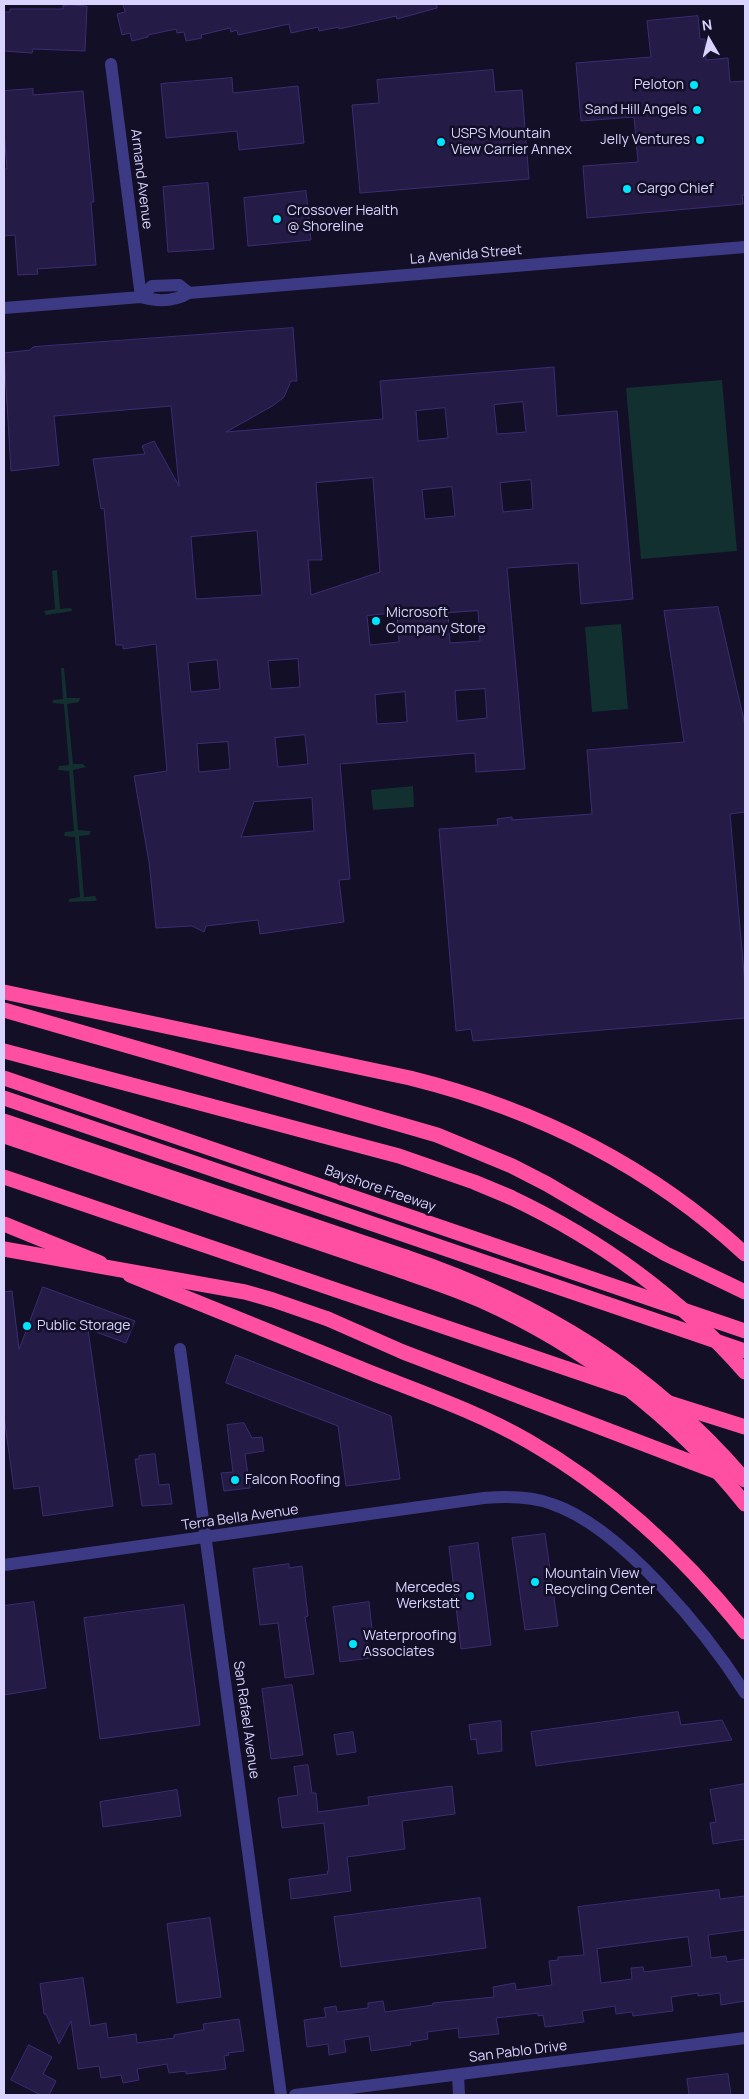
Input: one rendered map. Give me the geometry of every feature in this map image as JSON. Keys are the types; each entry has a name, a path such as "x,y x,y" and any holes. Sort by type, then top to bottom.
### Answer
{"highway":[{"path":"4,992 450,1088 526,1114 563,1130 597,1148 661,1187 711,1223 745,1254"},
{"path":"4,1010 436,1134 538,1179 666,1254 745,1292"},
{"path":"4,1051 391,1154 439,1169 510,1197 566,1225 625,1264 696,1322 745,1372"},
{"name":"Bayshore Freeway","path":"4,1078 745,1331"},
{"path":"4,1098 745,1352"},
{"path":"4,1121 404,1264 514,1316 547,1334 611,1376 640,1398 691,1443 745,1504"},
{"path":"4,1136 404,1264 485,1286 521,1303 620,1363 676,1408 703,1433 745,1480"},
{"path":"4,1177 597,1380 745,1427"},
{"path":"4,1225 442,1400 528,1441 601,1490 660,1537 707,1586 745,1632"},
{"path":"4,1249 245,1292 273,1300 328,1319 403,1352 666,1453 745,1480"}],"street":[{"name":"Armand Avenue","path":"111,64 141,297"},
{"name":"La Avenida Street","path":"4,308 141,297 154,301 170,300 178,299 189,293 745,247"},
{"name":"San Rafael Avenue","path":"180,1349 281,2095"},
{"name":"Terra Bella Avenue","path":"4,1565 480,1498 535,1499 571,1511 588,1522 638,1564 682,1610 716,1652 745,1693"},
{"name":"San Pablo Drive","path":"295,2095 745,2038"},
{"path":"458,2075 458,2095"}],"green space":[{"path":"722,380 737,551 641,559 626,388"},
{"path":"57,570 60,609 71,608 72,611 46,615 44,611 55,609 52,571"},
{"path":"621,624 628,709 592,712 585,627"},
{"path":"61,668 64,668 67,698 80,698 79,702 67,704 73,764 83,764 86,767 73,770 78,830 91,831 89,835 79,836 84,897 95,896 97,900 95,901 69,902 69,899 80,897 75,837 64,836 65,832 74,831 69,771 58,770 59,766 69,765 64,704 52,703 53,700 63,699"},
{"path":"413,786 414,807 373,810 371,790"}],"building":[{"path":"123,4 437,4 437,8 397,19 396,16 339,29 339,27 319,31 318,27 291,33 289,24 238,35 237,30 231,32 230,28 201,35 202,38 186,41 184,32 177,33 176,29 148,35 148,37 132,41 130,33 122,35 117,14 125,12"},
{"path":"63,6 87,6 85,51 33,49 32,53 4,51 4,12 10,12 10,9 63,9"},
{"path":"698,16 700,39 705,39 706,60 728,58 730,82 745,81 745,195 742,195 743,204 587,218 583,166 638,162 634,117 581,121 576,63 651,57 647,21"},
{"name":"USPS Mountain View Carrier Annex","path":"493,70 495,92 522,90 529,179 360,193 352,105 379,103 377,80"},
{"path":"232,78 233,93 298,86 304,143 239,150 237,131 166,138 161,84"},
{"path":"33,89 33,95 83,91 94,202 91,202 96,265 37,269 38,274 18,275 15,235 4,236 4,169 7,169 4,91"},
{"path":"208,183 214,249 168,252 163,187"},
{"name":"Crossover Health @ Shoreline","path":"306,191 311,240 248,246 244,198"},
{"path":"293,328 297,381 291,381 284,397 274,405 226,432 383,419 380,381 554,367 557,416 617,411 633,599 581,604 578,563 507,568 525,769 476,772 475,753 340,764 350,879 339,880 344,922 260,934 258,920 206,926 204,932 192,926 156,928 149,862 134,776 167,771 156,644 123,649 123,645 116,645 104,508 101,509 93,459 145,454 142,446 154,441 179,486 171,406 54,416 59,465 11,471 4,353 30,350 33,347","holes":["523,402 526,432 497,434 494,405","445,408 448,438 418,441 416,411","373,478 380,572 311,595 308,560 322,560 316,483","531,480 533,509 503,512 500,483","452,487 455,516 425,519 422,490","257,531 262,595 196,599 191,537","478,611 480,641 450,643 448,613","397,613 399,642 370,645 367,616","298,659 300,687 271,689 268,661","217,660 220,689 191,692 188,663","485,689 487,718 457,721 455,691","405,692 407,722 377,724 375,695","305,735 308,764 278,767 275,738","228,742 230,769 199,772 197,744","312,798 314,831 241,837 254,802"]},
{"path":"718,607 745,725 745,812 730,814 745,985 745,1018 473,1041 471,1029 456,1031 439,829 498,825 497,819 512,817 512,820 592,814 587,750 684,742 664,611"},
{"path":"43,1287 135,1321 126,1343 88,1329 113,1506 43,1516 39,1486 14,1489 4,1417 4,1292 12,1291 19,1349"},
{"path":"236,1355 391,1416 400,1479 346,1486 338,1426 226,1383"},
{"path":"244,1423 252,1438 262,1437 264,1451 245,1454 250,1488 224,1491 221,1473 233,1472 227,1425"},
{"path":"155,1454 159,1485 169,1484 172,1504 142,1506 135,1459 139,1459 139,1456"},
{"name":"Mountain View Recycling Center","path":"545,1534 558,1626 525,1630 512,1538"},
{"name":"Mercedes Werkstatt","path":"478,1543 491,1645 461,1649 449,1547"},
{"path":"289,1564 289,1568 302,1566 308,1616 305,1617 314,1674 285,1678 278,1623 260,1625 253,1569"},
{"path":"34,1602 46,1688 4,1695 4,1606"},
{"name":"Waterproofing Associates","path":"369,1602 372,1629 366,1630 370,1658 340,1662 333,1607"},
{"path":"184,1605 200,1725 100,1739 84,1618"},
{"path":"292,1685 303,1755 271,1759 262,1689"},
{"path":"678,1712 681,1725 722,1720 732,1740 536,1766 531,1732"},
{"path":"501,1721 502,1751 478,1754 476,1739 471,1740 469,1725"},
{"path":"353,1732 356,1752 337,1755 334,1735"},
{"path":"308,1765 312,1793 316,1793 318,1812 369,1805 368,1797 452,1786 455,1814 402,1821 405,1849 347,1857 351,1891 291,1899 289,1879 328,1874 327,1871 329,1871 324,1823 282,1828 278,1798 298,1795 294,1767"},
{"path":"745,1784 745,1839 713,1844 710,1823 716,1822 710,1790"},
{"path":"177,1790 181,1816 103,1827 100,1802"},
{"path":"719,1890 720,1899 745,1896 745,1930 708,1935 711,1958 726,1956 727,1962 745,1959 745,2001 721,2005 720,1993 698,1996 698,1993 671,1997 673,2011 633,2016 632,2012 616,2014 615,2006 582,2011 584,2022 545,2027 543,2015 538,2016 538,2013 496,2018 499,2034 459,2038 458,2028 427,2032 428,2039 410,2042 411,2045 371,2051 369,2036 344,2040 346,2052 329,2055 328,2044 307,2047 304,2020 326,2017 324,2008 336,2006 337,2012 368,2008 368,2003 383,2001 385,2012 433,2005 433,2003 494,1997 493,1987 515,1983 516,1990 552,1985 549,1961 558,1960 558,1957 584,1955 578,1907","holes":["688,1937 692,1966 644,1972 643,1967 631,1968 632,1979 601,1983 597,1949"]},
{"path":"480,1898 486,1948 341,1967 334,1917"},
{"path":"210,1918 221,1997 177,2003 167,1924"},
{"path":"83,1978 90,2026 106,2023 108,2038 136,2034 137,2043 174,2038 174,2035 204,2030 203,2024 239,2019 244,2051 228,2053 229,2055 224,2056 226,2069 186,2074 186,2071 169,2073 167,2064 137,2069 139,2080 123,2083 121,2075 101,2078 99,2066 78,2069 71,2021 59,2044 46,2014 44,2014 40,1984"},
{"path":"29,2045 52,2057 43,2074 56,2081 49,2095 41,2095 11,2080"},
{"path":"728,2074 731,2095 689,2095 687,2079"}],"place":[{"name":"Peloton","path":"694,85"},
{"name":"Sand Hill Angels","path":"697,110"},
{"name":"Jelly Ventures","path":"700,140"},
{"name":"USPS Mountain View Carrier Annex","path":"441,142"},
{"name":"Cargo Chief","path":"627,189"},
{"name":"Crossover Health @ Shoreline","path":"277,219"},
{"name":"Microsoft Company Store","path":"376,621"},
{"name":"Public Storage","path":"27,1326"},
{"name":"Falcon Roofing","path":"235,1480"},
{"name":"Mountain View Recycling Center","path":"535,1582"},
{"name":"Mercedes Werkstatt","path":"470,1596"},
{"name":"Waterproofing Associates","path":"353,1644"}]}
